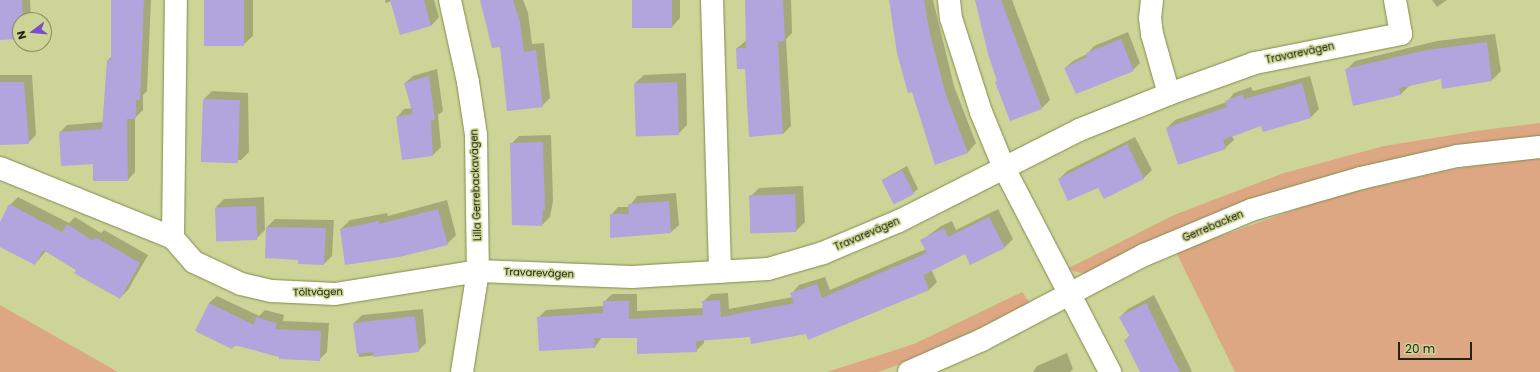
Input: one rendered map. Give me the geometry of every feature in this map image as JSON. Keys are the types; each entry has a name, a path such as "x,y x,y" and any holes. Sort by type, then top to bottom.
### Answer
{"street":[{"path":"173,238 176,0"},
{"name":"Lilla Gerrebackavägen","path":"450,0 468,82 476,135 478,272 462,372"},
{"path":"712,0 720,272"},
{"path":"949,0 951,18 979,105 1004,168 1110,372"},
{"path":"1152,0 1150,13 1152,34 1169,94"},
{"name":"Travarevägen","path":"478,272 632,277 768,268 823,253 899,221 1079,130 1169,94 1255,63 1401,34 1395,0"},
{"name":"Gerrebacken","path":"909,372 982,340 1144,255 1250,210 1362,178 1457,156 1540,147"},
{"name":"Töltvägen","path":"0,168 173,238 194,262 241,284 281,292 335,294 478,272"}],"shaded area":[{"path":"1540,123 1540,138 1394,160 1338,173 1247,202 1087,274 1073,271 1069,268 1174,215 1284,173 1384,146 1483,130"},
{"path":"1540,155 1540,372 1235,372 1176,252 1330,197 1449,170"},
{"path":"1022,292 1031,304 912,360 878,372 827,372 914,344"},
{"path":"0,305 118,372 0,372"}],"building":[{"path":"0,0 22,0 23,12 12,12 12,39 0,40"},
{"path":"111,0 144,0 140,100 136,100 136,119 127,119 128,181 93,181 93,164 61,166 59,132 102,129 107,60 111,60"},
{"path":"204,0 244,0 244,46 204,46"},
{"path":"390,0 424,0 431,26 400,35"},
{"path":"480,0 513,0 520,22 524,52 536,50 543,107 507,111 500,47 492,48"},
{"path":"632,0 672,0 672,28 632,28"},
{"path":"745,0 783,0 785,41 778,42 783,134 749,137 745,69 737,69 736,48 746,48"},
{"path":"889,0 924,0 930,34 946,95 968,153 935,165 912,92 908,93 897,53"},
{"path":"975,0 1001,0 1042,109 1010,121 995,82 997,81 988,54"},
{"path":"1121,39 1134,71 1076,94 1064,68 1087,57 1086,53"},
{"path":"1487,42 1492,81 1442,89 1441,79 1399,88 1401,95 1353,106 1345,69 1427,50"},
{"path":"429,76 435,120 431,120 433,156 402,160 396,117 413,114 404,83"},
{"path":"0,82 24,82 29,144 0,145"},
{"path":"677,82 679,135 636,136 634,84"},
{"path":"1302,83 1311,118 1263,132 1261,126 1223,140 1226,149 1178,165 1166,128 1227,107 1225,101 1243,94 1244,99"},
{"path":"203,99 240,100 238,163 201,162"},
{"path":"543,142 545,210 543,210 542,226 512,225 510,143"},
{"path":"1127,144 1144,179 1104,199 1098,188 1068,201 1058,179"},
{"path":"902,170 914,194 894,204 882,180"},
{"path":"795,194 796,232 750,234 749,196"},
{"path":"669,201 671,233 610,238 610,214 629,214 628,204"},
{"path":"9,204 62,232 67,224 93,241 95,237 140,263 120,299 74,273 76,270 43,250 35,265 0,247 0,222"},
{"path":"256,206 257,240 216,241 215,207"},
{"path":"438,209 448,245 399,257 345,265 340,229 379,221 379,224"},
{"path":"989,217 1005,248 970,265 965,254 923,275 929,290 808,340 806,334 751,344 750,337 696,341 697,352 637,354 637,338 594,338 595,348 539,351 537,317 603,313 603,301 629,301 629,319 703,315 702,301 720,300 721,317 794,303 790,293 817,284 822,298 927,253 920,240 944,228 948,237"},
{"path":"266,227 326,228 324,265 298,264 298,260 265,258"},
{"path":"209,303 254,325 256,317 277,323 275,329 321,331 320,361 279,359 279,357 234,345 232,349 195,331"},
{"path":"1146,303 1180,372 1140,372 1124,340 1130,337 1119,317"},
{"path":"415,316 419,352 374,357 373,352 357,354 353,323"}]}
